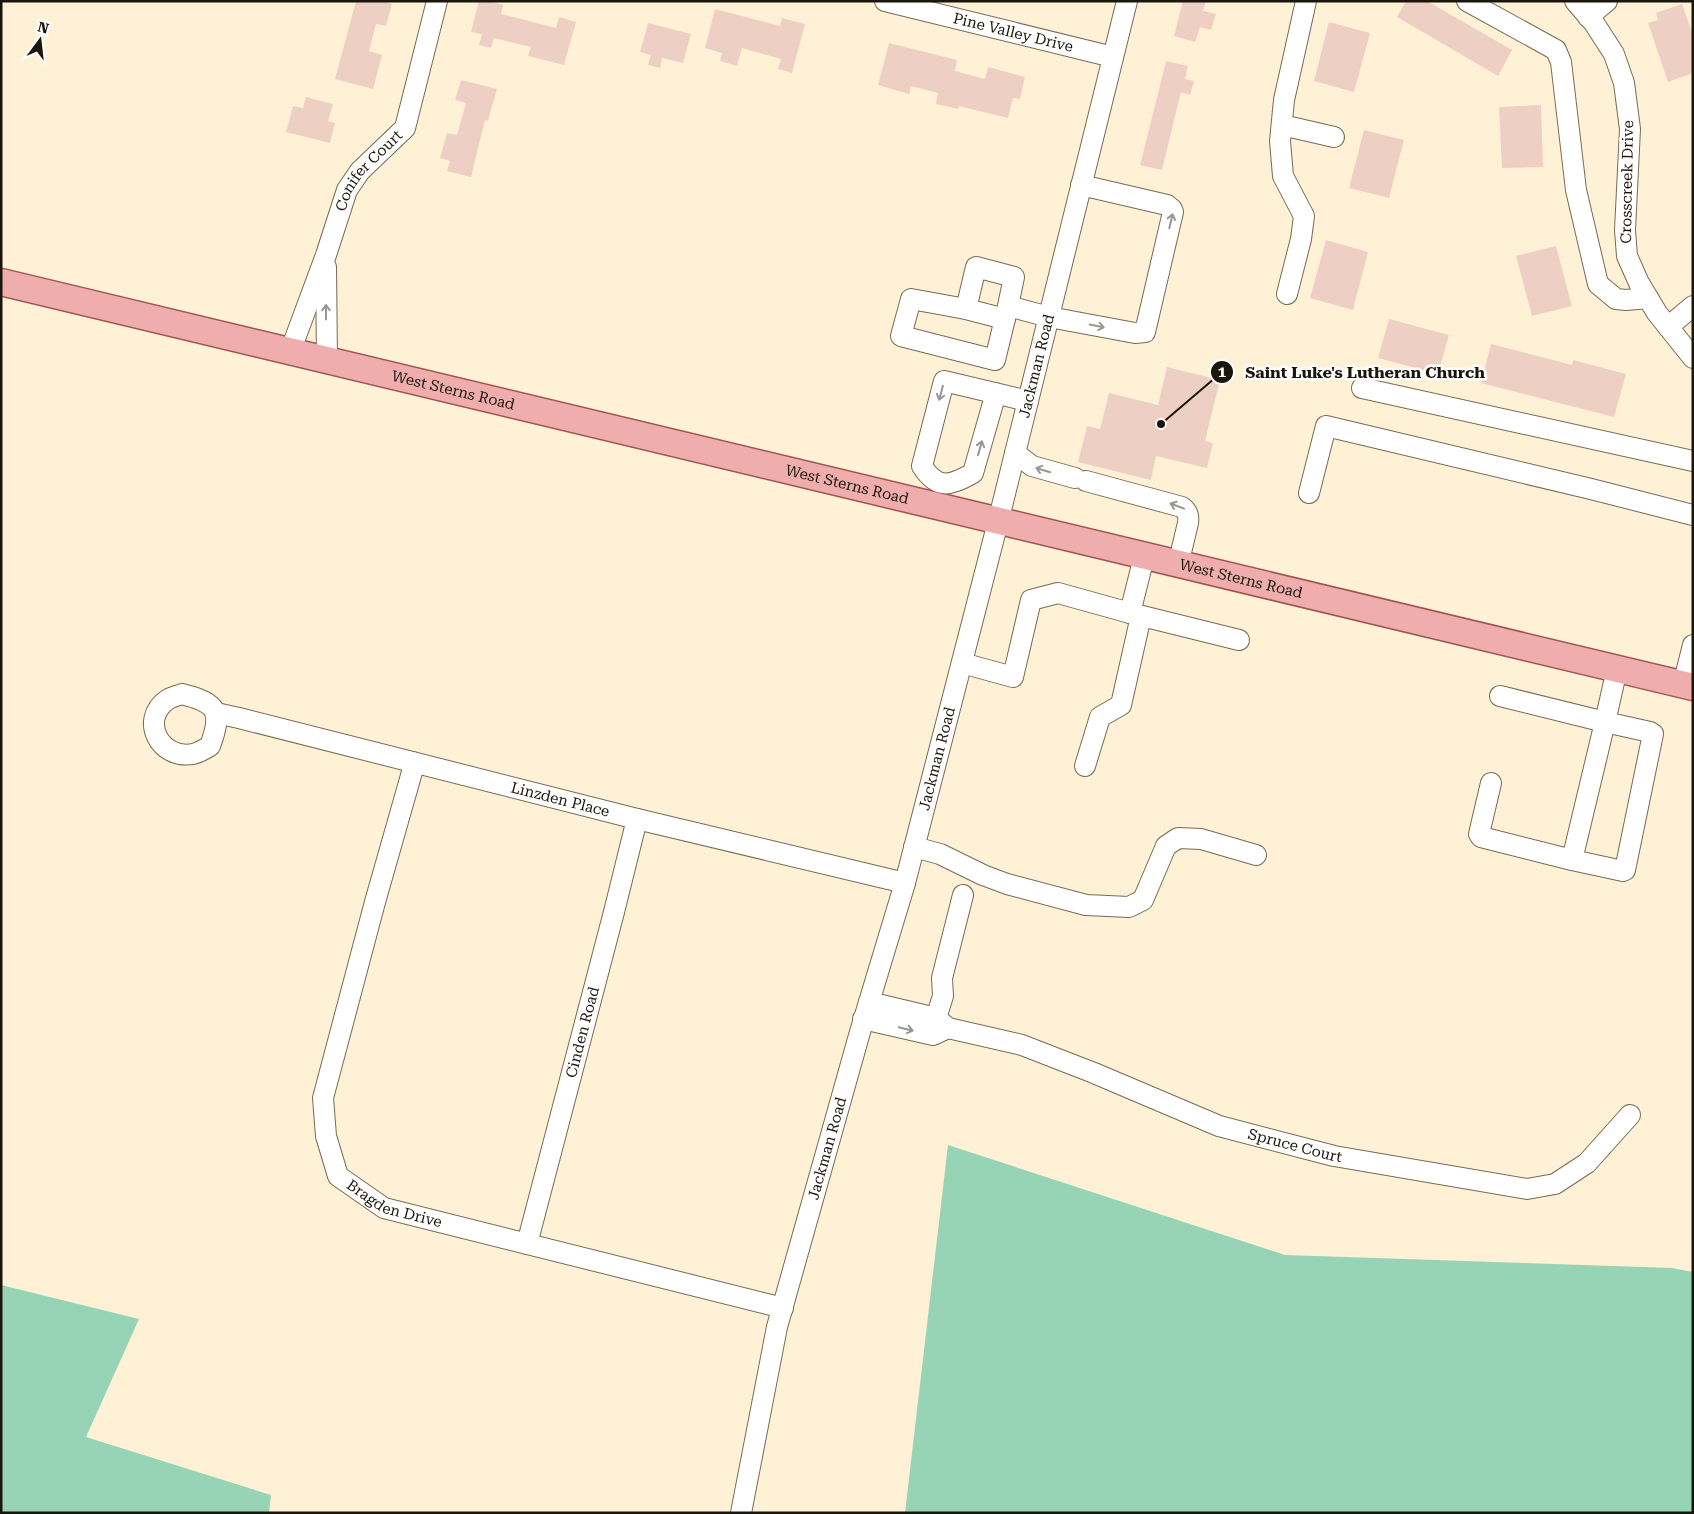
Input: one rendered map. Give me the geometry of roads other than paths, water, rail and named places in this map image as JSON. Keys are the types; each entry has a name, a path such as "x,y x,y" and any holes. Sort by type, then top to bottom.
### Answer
{"main road":[{"name":"West Sterns Road","path":"1,282 1688,686"}],"street":[{"name":"Conifer Court","path":"290,352 326,255 347,190 360,171 405,128 437,1"},
{"name":"Pine Valley Drive","path":"885,1 1113,57"},
{"name":"Jackman Road","path":"741,1513 775,1337 866,1011 905,883 998,522 1127,1"},
{"path":"1287,294 1301,238 1304,216 1283,176 1280,141 1284,100 1306,1"},
{"path":"1468,1 1556,50 1560,62 1576,190 1598,284 1616,299 1648,298"},
{"name":"Crosscreek Drive","path":"1575,1 1614,54 1624,83 1630,129 1625,230 1627,256 1648,298 1693,358"},
{"path":"1588,17 1607,1"},
{"path":"1282,125 1334,137"},
{"path":"966,309 976,267 1014,277 1006,313 996,360 902,336 911,299 966,309 1006,313 1049,317 1135,334 1145,332 1173,212 1172,208 1167,205 1081,185"},
{"name":"Conifer Court","path":"326,255 327,360"},
{"path":"1668,327 1693,306"},
{"path":"996,393 973,473 957,482 942,483 929,478 922,466 944,381 996,393 1028,401"},
{"path":"1362,388 1693,461"},
{"path":"1309,493 1326,426 1693,515"},
{"path":"1015,453 1032,466 1182,507 1189,516 1178,565"},
{"path":"1085,766 1100,717 1121,705 1144,557"},
{"path":"962,663 1013,677 1031,600 1058,593 1135,615 1239,640"},
{"path":"1688,686 1693,645"},
{"path":"1572,860 1617,669"},
{"path":"1491,784 1479,834 1481,838 1572,860 1625,870 1653,734 1500,696"},
{"name":"Linzden Place","path":"216,713 637,819 905,883"},
{"name":"Bragden Drive","path":"412,762 412,772 323,1098 326,1136 338,1176 384,1208 783,1308"},
{"name":"Cinden Road","path":"528,1244 637,819"},
{"path":"914,847 940,854 1007,884 1086,905 1129,907 1143,900 1166,846 1178,838 1202,839 1256,854"},
{"path":"942,1023 942,978 963,895"},
{"name":"Spruce Court","path":"866,1011 934,1035 942,1023 1022,1045 1219,1126 1334,1156 1527,1190 1555,1184 1587,1163 1630,1115"}],"place":[{"name":"Saint Luke's Lutheran Church","path":"1161,424"}]}
